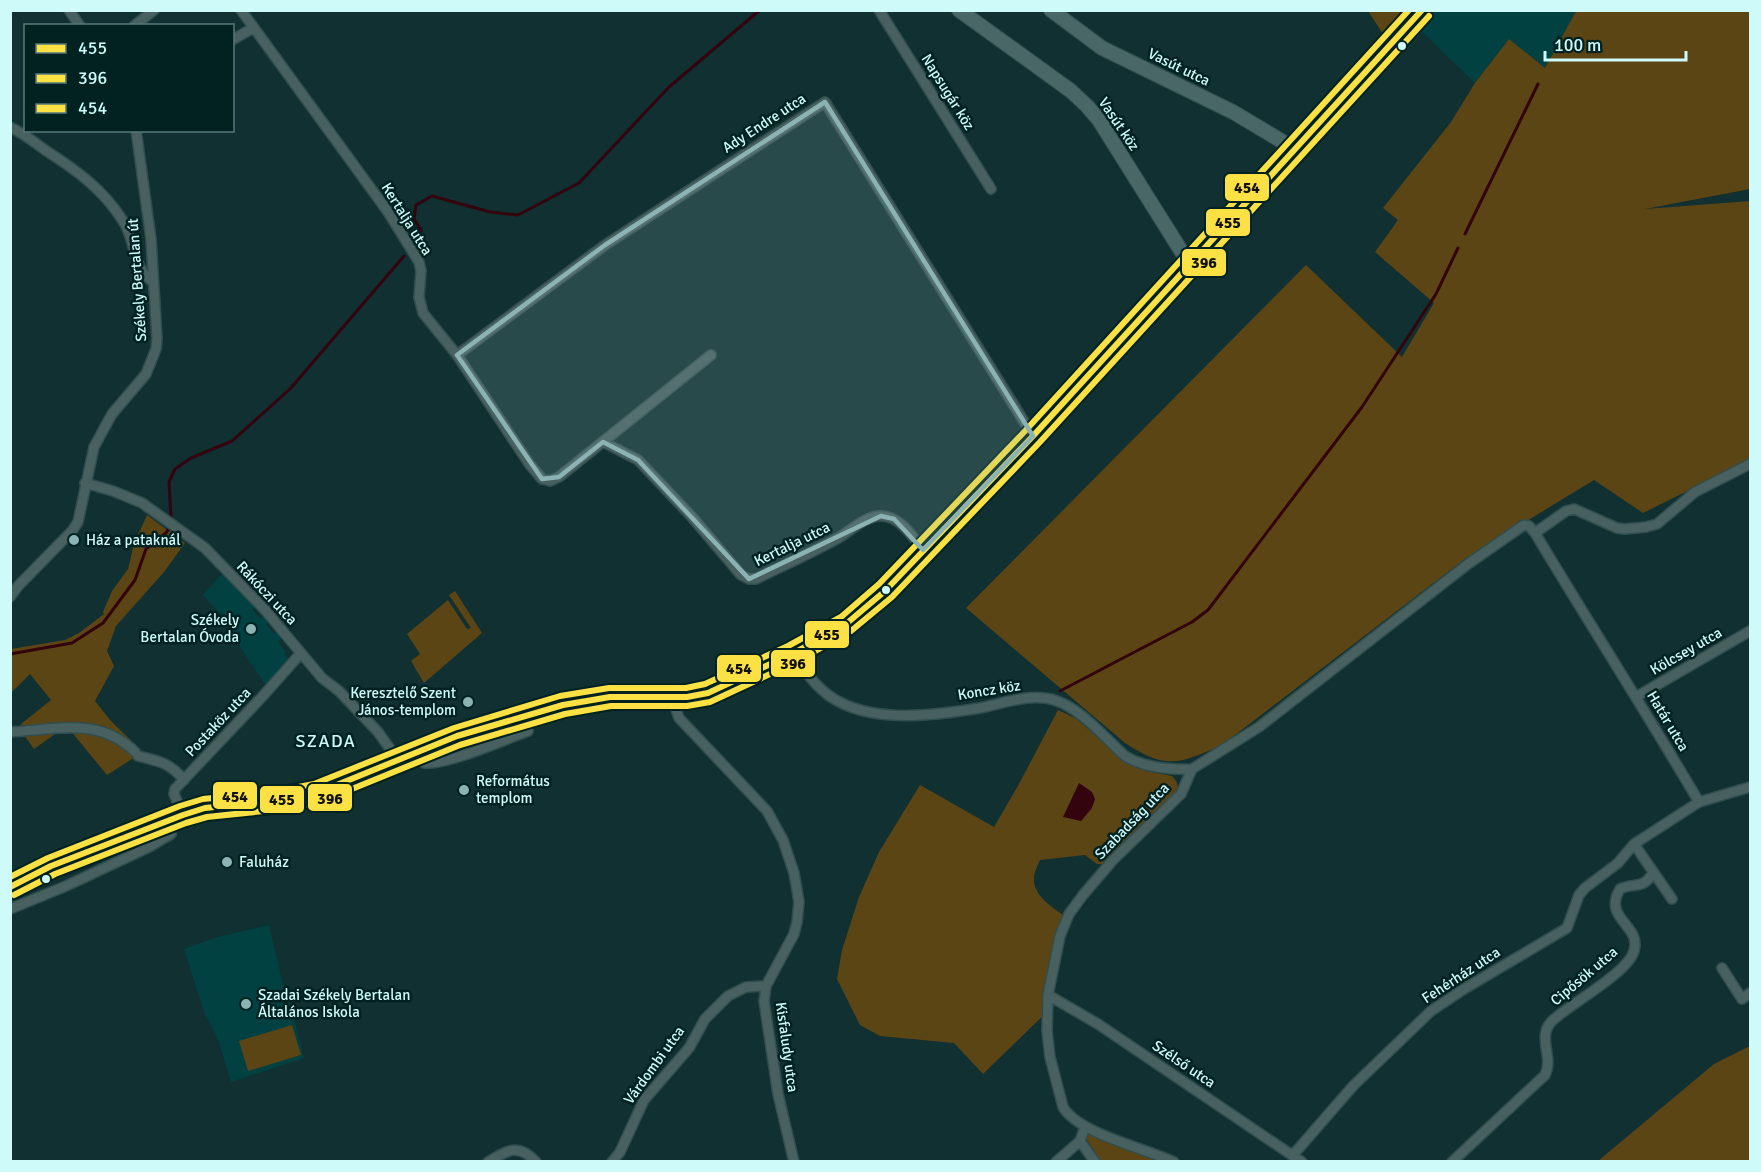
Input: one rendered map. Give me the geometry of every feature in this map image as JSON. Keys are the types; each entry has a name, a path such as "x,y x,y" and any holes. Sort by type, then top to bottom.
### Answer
{"main road":[{"name":"Vasút köz","path":"959,10 1071,90 1087,106 1104,128 1190,265"},
{"name":"Vasút utca","path":"1051,10 1102,48 1233,112 1295,149"},
{"path":"10,887 51,866 183,815 206,808 273,801 317,793 457,736 569,703 610,697 672,698 708,693 792,654 846,624 885,591 1033,436 1422,10"}],"street":[{"path":"69,10 79,24"},
{"path":"136,24 154,10"},
{"name":"Kertalja utca","path":"241,10 388,212 419,262 421,271 419,297 423,313 457,355 530,465 542,479 550,481 560,477 711,355"},
{"name":"Napsugár köz","path":"879,10 991,189"},
{"path":"234,39 253,28"},
{"name":"Ady Endre utca","path":"457,355 605,245 825,102 1033,436"},
{"path":"10,128 96,186 124,223 133,243 140,270 152,281"},
{"name":"Székely Bertalan út","path":"10,597 72,531 81,511 94,447 102,429 123,399 146,374 154,357 157,338 151,239 136,132"},
{"name":"Kertalja utca","path":"603,442 638,460 691,516 741,575 748,579 756,579 840,537 868,519 881,516 894,519 923,550"},
{"path":"1192,769 1250,733 1468,564 1524,525 1529,526 1535,533 1566,511 1574,509 1581,510 1606,524 1625,529 1646,527 1657,524 1695,492 1750,464"},
{"name":"Rákóczi utca","path":"85,483 127,496 163,516 204,548 265,610 322,678 339,691 378,732 398,760"},
{"name":"Határ utca","path":"1535,533 1699,802"},
{"name":"Kölcsey utca","path":"1636,697 1750,632"},
{"name":"Postaköz utca","path":"183,815 173,791 301,653"},
{"name":"Koncz köz","path":"792,654 822,690 848,706 864,711 884,715 912,715 980,708 1020,699 1048,699 1057,701 1076,712 1125,756 1133,760 1158,768 1192,769"},
{"name":"Kisfaludy utca","path":"672,698 679,718 767,811 783,840 794,873 799,902 797,922 794,934 766,986 764,1000 778,1094 794,1161"},
{"path":"10,732 77,727 117,738 136,754 167,764 184,780"},
{"path":"416,753 424,763 430,764 528,731"},
{"name":"Szabadság utca","path":"1174,1161 1085,1127 1066,1113 1050,1057 1047,1031 1048,995 1060,936 1069,914 1113,860 1182,794 1192,769"},
{"path":"1672,899 1634,844 1699,802 1750,787"},
{"path":"10,909 149,847 171,834 166,822"},
{"name":"Fehérház utca","path":"1293,1155 1353,1086 1431,1011 1567,928 1579,895 1618,863 1634,844"},
{"name":"Cipősök utca","path":"1452,1161 1545,1075 1549,1064 1545,1037 1552,1022 1629,960 1634,951 1633,936 1616,913 1615,900 1620,889 1626,886 1642,885 1653,872"},
{"path":"1722,968 1742,999 1750,993"},
{"name":"Várdombi utca","path":"612,1161 620,1152 644,1100 689,1048 705,1019 728,996 746,987 766,986"},
{"name":"Szélső utca","path":"1048,995 1098,1024 1302,1161"},
{"path":"1056,1161 1080,1141 1085,1127"},
{"path":"1080,1141 1095,1161"},
{"path":"488,1161 503,1153 519,1150 528,1153 536,1161"}],"highlighted area":[{"path":"825,102 1033,436 923,550 894,519 881,516 749,579 638,460 603,442 559,477 542,479 457,355 605,245"}],"shaded area":[{"path":"1368,11 1406,11 1383,34"},
{"path":"1435,11 1576,11 1545,68 1509,39 1475,83 1418,28"},
{"path":"1576,11 1750,11 1750,189 1645,209 1750,201 1750,460 1643,513 1594,480 1466,558 1222,745 1183,760 1173,761 1162,761 1139,752 1125,743 966,608 1306,265 1402,357 1434,303 1375,252 1398,220 1383,208 1451,122 1475,83 1509,39 1545,68"},
{"path":"147,515 185,543 164,572 116,626 107,651 114,666 95,701 110,720 143,752 107,775 70,730 62,729 34,749 24,735 21,724 51,700 30,674 11,693 11,649 65,640 79,633 104,614 112,591 128,569 134,544"},
{"name":"Székely Bertalan Óvoda","path":"222,574 249,601 251,600 256,606 253,610 260,619 265,615 270,621 266,624 274,633 277,630 283,636 278,642 286,652 284,654 291,660 266,685 242,650 226,620 203,595"},
{"path":"455,591 482,633 424,683 411,661 420,654 407,634 448,600 467,629 471,628 449,595"},
{"path":"1058,710 1075,718 1130,764 1146,771 1172,776 1178,789 1177,795 1103,864 1097,864 1085,855 1040,860 1034,876 1037,890 1045,901 1066,917 1050,962 1049,1010 983,1074 954,1043 880,1036 860,1025 837,979 842,950 859,897 879,852 920,785 994,827"},
{"path":"1079,783 1092,792 1095,799 1092,808 1081,821 1063,817"},
{"name":"Szadai Székely Bertalan Általános Iskola","path":"269,925 286,997 288,996 304,1058 231,1082 218,1039 204,1012 184,949 217,937"},
{"path":"292,1025 301,1055 248,1071 239,1041"},
{"path":"1750,1046 1750,1161 1598,1161 1714,1064"},
{"path":"1091,1131 1163,1157 1159,1161 1100,1161 1086,1138"}],"waterway":[{"path":"420,237 421,230 414,219 416,205 432,196 490,212 518,215 579,183 669,87 760,10"},
{"path":"1465,234 1538,84"},
{"path":"1060,691 1192,622 1208,610 1362,407 1436,294 1458,248"},
{"path":"171,519 169,482 175,469 191,458 232,441 290,389 404,256"},
{"path":"10,654 72,643 103,623 135,580 146,549 166,533 170,526"}],"transit line":[{"name":"454","path":"10,877 48,858 180,806 203,799 272,792 314,784 454,728 560,696 609,688 686,688 705,684 788,646 841,617 879,584 1026,430 1409,10"},
{"name":"455","path":"10,887 51,866 183,815 205,808 273,801 317,793 457,736 563,705 610,697 687,697 708,693 792,654 846,624 885,591 1033,436 1422,10"},
{"name":"396","path":"14,895 55,874 186,823 207,817 274,810 320,802 460,745 565,714 611,706 687,706 710,702 796,662 851,631 892,597 1040,442 1429,16"}],"place":[{"name":"Ház a pataknál","path":"74,540"},
{"name":"Székely Bertalan Óvoda","path":"251,629"},
{"name":"Keresztelő Szent János-templom","path":"468,702"},
{"name":"Református templom","path":"464,790"},
{"name":"Faluház","path":"227,862"},
{"name":"Szadai Székely Bertalan Általános Iskola","path":"246,1004"}],"district":[{"name":"SZADA","path":"326,741"}]}
